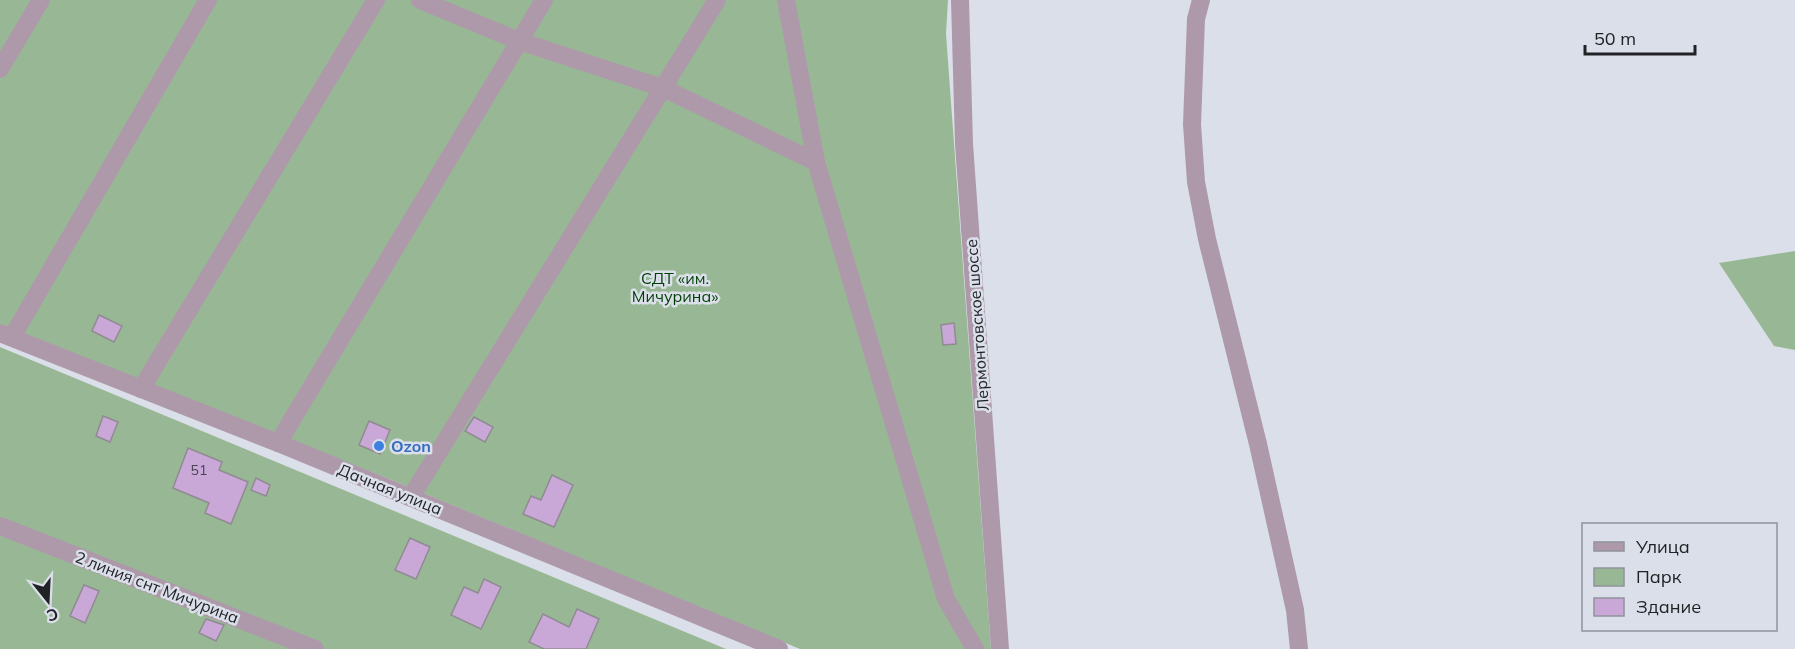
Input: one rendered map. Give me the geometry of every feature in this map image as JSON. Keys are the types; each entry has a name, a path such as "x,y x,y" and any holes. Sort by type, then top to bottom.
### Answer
{"street":[{"path":"0,69 41,0"},
{"path":"6,335 208,0"},
{"path":"141,389 376,0"},
{"path":"420,0 519,41 663,88 816,162"},
{"path":"278,443 544,0"},
{"path":"411,497 717,0"},
{"path":"786,0 816,162 946,599 975,649"},
{"name":"Лермонтовское шоссе","path":"960,0 964,144 1000,649"},
{"path":"1201,0 1196,19 1192,124 1196,182 1207,239 1295,610 1299,649"},
{"name":"Дачная улица","path":"6,335 411,497 779,649"},
{"name":"2 линия снт Мичурина","path":"0,526 315,649"}],"green space":[{"name":"СДТ «им. Мичурина»","path":"0,0 948,0 946,34 991,649 800,649 394,481 0,324"},
{"path":"1795,251 1795,350 1774,346 1719,263"},
{"path":"0,347 726,649 0,649"}],"building":[{"path":"99,315 122,326 114,342 92,331"},
{"path":"954,323 956,344 943,345 941,325"},
{"path":"103,416 118,422 110,442 96,436"},
{"path":"474,417 493,427 485,442 465,431"},
{"path":"369,421 390,430 380,454 359,445"},
{"path":"188,448 222,462 219,470 248,482 231,524 205,513 209,503 173,488"},
{"path":"552,475 573,485 554,527 523,514 531,496 541,500"},
{"path":"256,478 270,485 266,496 251,490"},
{"path":"410,538 430,547 416,579 395,570"},
{"path":"484,579 501,587 481,629 451,615 464,587 478,593"},
{"path":"84,585 99,591 85,623 70,616"},
{"path":"577,609 599,619 586,649 544,649 529,642 543,614 569,627"},
{"path":"206,619 224,625 216,641 199,633"}],"place":[{"name":"Ozon","path":"379,446"}]}
